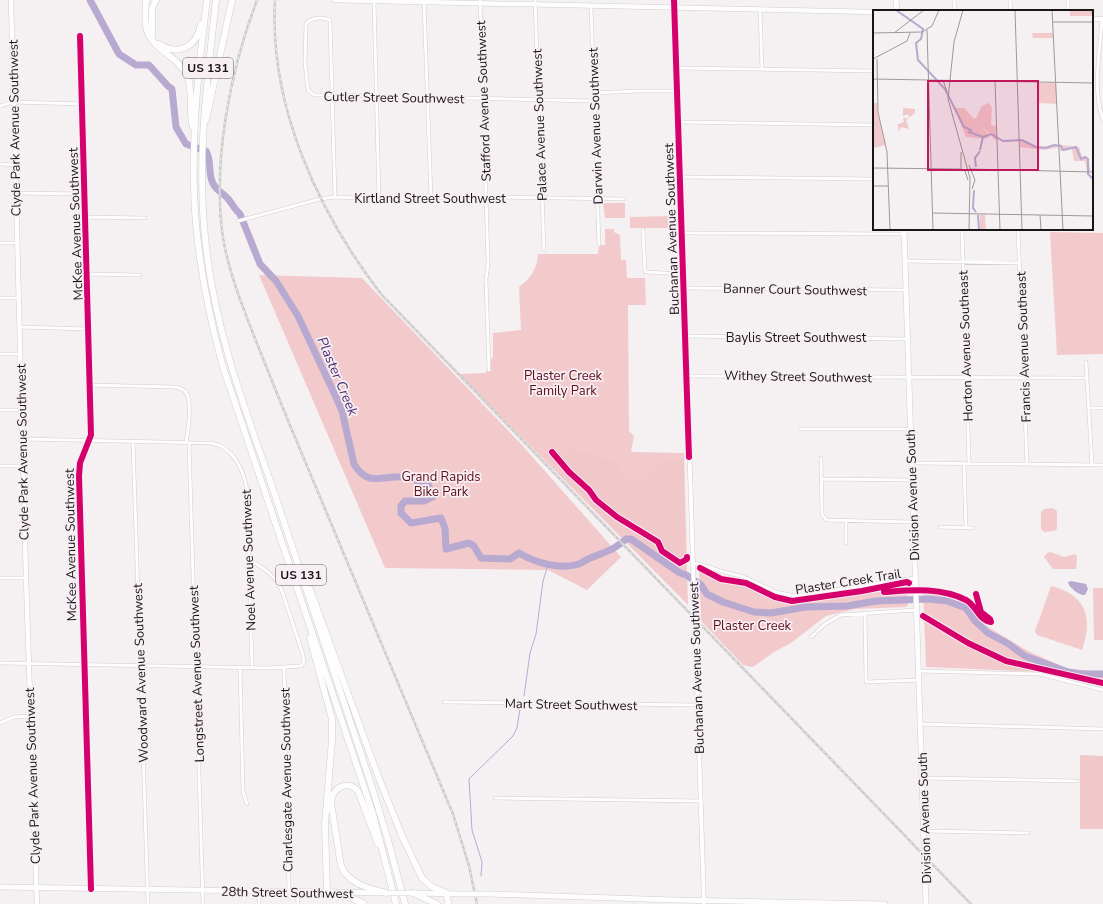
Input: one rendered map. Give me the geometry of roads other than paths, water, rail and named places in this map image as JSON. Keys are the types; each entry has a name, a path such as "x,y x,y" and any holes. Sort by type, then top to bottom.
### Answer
{"highway":[{"path":"146,0 146,22 150,40 179,64 188,78 191,92 191,119 195,132"},
{"path":"156,0 152,8 152,34 159,44 171,50 186,48 194,42 206,14"},
{"name":"US 131","path":"207,0 195,132 194,190 200,259 206,296 223,367 370,807 388,869 396,904"},
{"name":"US 131","path":"216,0 202,137 202,198 207,259 226,347 370,781 388,840 404,904"},
{"path":"202,137 232,0"},
{"path":"297,561 314,599 370,756 402,836 422,878 429,885 447,893 448,904"},
{"path":"293,576 332,719 332,740 326,814 330,892 354,898 364,904"},
{"path":"386,893 354,882 345,874 341,866 331,802 333,794 338,788 348,785 358,791 388,869"},
{"path":"412,893 437,904"}],"main road":[{"name":"Clyde Park Avenue Southwest","path":"11,0 28,663 37,904"},
{"path":"334,0 588,4 674,8 873,12"},
{"path":"896,0 897,10"},
{"name":"Division Avenue South","path":"904,232 926,904"},
{"name":"28th Street Southwest","path":"0,887 259,892 447,893 704,902 886,904"}],"street":[{"name":"Buchanan Avenue Southwest","path":"674,0 704,902"},
{"path":"954,0 955,10"},
{"path":"1010,0 1011,10"},
{"path":"374,1 379,199"},
{"path":"424,1 431,198"},
{"name":"Stafford Avenue Southwest","path":"480,2 488,264 486,280 490,370"},
{"name":"Palace Avenue Southwest","path":"535,3 544,250"},
{"name":"Darwin Avenue Southwest","path":"588,4 594,101 599,245"},
{"path":"760,9 762,69"},
{"name":"Cutler Street Southwest","path":"333,95 330,20 318,18 312,19 306,24 307,86 310,92 314,95 594,101"},
{"path":"1103,19 1096,89 1099,108 1103,120"},
{"name":"McKee Avenue Southwest","path":"80,36 91,435 79,469 91,889"},
{"path":"676,68 873,71"},
{"path":"593,93 677,91"},
{"path":"333,95 335,197"},
{"path":"0,106 13,102 82,104"},
{"path":"678,122 873,125"},
{"path":"0,164 15,165"},
{"path":"680,177 873,179"},
{"path":"15,193 84,194"},
{"name":"Kirtland Street Southwest","path":"238,221 320,199 335,197 379,199 486,196 624,199"},
{"path":"86,217 144,218"},
{"path":"643,230 645,272 684,274"},
{"name":"Horton Avenue Southeast","path":"962,230 969,463"},
{"name":"Francis Avenue Southeast","path":"1018,230 1027,464"},
{"path":"682,233 904,232"},
{"path":"0,243 17,243"},
{"path":"905,261 1020,263"},
{"path":"87,274 140,275"},
{"name":"Banner Court Southwest","path":"684,288 905,290"},
{"path":"0,298 18,298"},
{"path":"19,327 89,329"},
{"name":"Baylis Street Southwest","path":"685,336 907,338"},
{"path":"0,354 20,354"},
{"path":"1086,362 1092,465"},
{"name":"Withey Street Southwest","path":"687,376 967,376 1087,378"},
{"name":"Longstreet Avenue Southwest","path":"90,385 178,387 186,393 203,904"},
{"path":"1088,408 1103,408"},
{"path":"0,410 21,410"},
{"path":"800,429 910,430"},
{"name":"Noel Avenue Southwest","path":"22,439 188,443 222,446 240,467 245,477 252,668"},
{"name":"Woodward Avenue Southwest","path":"133,442 148,904"},
{"path":"821,458 822,514 824,518 829,521 913,522"},
{"path":"911,462 1103,465"},
{"path":"964,463 966,528"},
{"path":"0,466 23,466"},
{"path":"821,479 912,480"},
{"path":"846,521 846,543"},
{"path":"940,527 973,528"},
{"path":"0,663 240,668 296,668 303,665 303,655 282,591 268,572 248,558"},
{"path":"693,563 744,577 776,592 795,596 915,581"},
{"path":"0,578 26,578"},
{"path":"811,637 821,627 835,618 850,614 916,608"},
{"path":"865,613 866,682 919,680"},
{"path":"240,668 243,791 247,804"},
{"name":"Charlesgate Avenue Southwest","path":"284,668 289,892"},
{"path":"918,671 1039,674 1103,690"},
{"name":"Mart Street Southwest","path":"444,702 698,705"},
{"path":"0,723 14,717 30,716"},
{"path":"920,724 1103,728"},
{"path":"923,778 1077,781"},
{"path":"495,798 701,801"},
{"path":"924,831 1028,833"},
{"path":"259,892 260,904"},
{"path":"296,892 298,904"}],"waterway":[{"name":"Plaster Creek","path":"90,0 119,54 136,65 149,65 172,89 176,127 186,144 206,151 209,159 210,174 213,184 240,214 260,264 276,281 298,316 342,411 354,464 359,471 370,478 404,477 428,485 434,496 424,501 405,501 401,506 401,513 411,523 441,518 445,528 446,549 469,543 474,546 481,558 510,559 519,553 533,560 556,566 572,566 606,552 626,539 631,539 680,573 686,575 701,585 707,594 723,602 754,612 771,613 806,607 847,606 876,601 929,599 947,601 966,608 975,621 988,633 1007,643 1025,656 1068,672 1103,674"},
{"path":"524,696 530,653 536,634 543,581 548,565"},
{"path":"481,876 482,862 472,830 469,779 513,736 517,728 520,709"}],"railway":[{"path":"257,0 247,27 231,86 222,148 220,209 226,251 241,303 273,383 453,814 469,866 477,904"},
{"path":"275,0 275,40 280,79 289,118 302,156 318,193 337,228 358,262 381,294 971,904"}],"park label":[{"name":"Plaster Creek Family Park","path":"563,382"},
{"name":"Grand Rapids Bike Park","path":"441,484"}]}
